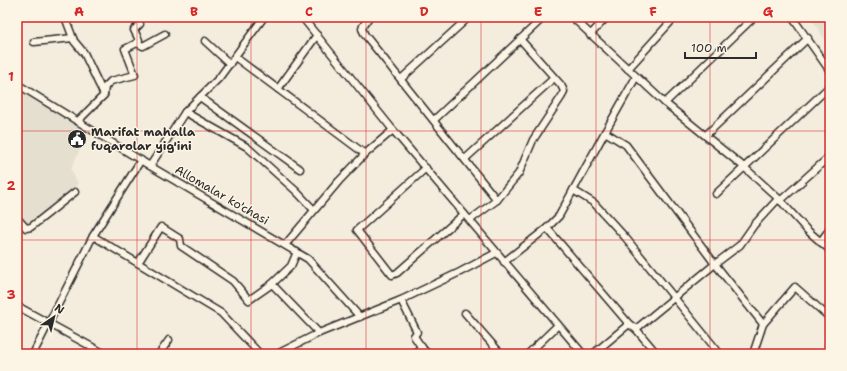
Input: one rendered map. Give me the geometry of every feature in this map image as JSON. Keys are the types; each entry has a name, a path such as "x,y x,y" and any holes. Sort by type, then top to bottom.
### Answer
{"street":[{"path":"66,17 73,38 84,54 104,95"},
{"path":"150,166 185,112 219,78 264,17"},
{"path":"302,17 393,130 582,354"},
{"path":"369,17 362,30 497,200"},
{"path":"401,79 469,17"},
{"path":"434,120 544,17"},
{"path":"572,17 665,103 744,167 830,250"},
{"path":"590,35 607,17"},
{"path":"628,69 675,17"},
{"path":"665,103 754,17"},
{"path":"792,17 808,38 830,72"},
{"path":"137,42 138,40 134,30 140,24"},
{"path":"137,42 143,46 165,34"},
{"path":"278,89 317,35"},
{"path":"34,42 73,38"},
{"path":"706,135 808,38"},
{"path":"470,220 497,200 519,173 533,140 564,91 520,39"},
{"path":"205,41 230,64"},
{"path":"78,121 104,95 105,87 111,81 135,75 125,49 137,42"},
{"path":"235,57 365,154"},
{"path":"504,262 560,216 636,77"},
{"path":"465,159 554,78"},
{"name":"Allomalar ko'chasi","path":"17,84 150,166 308,259 360,317"},
{"path":"716,194 830,86"},
{"path":"200,97 300,169"},
{"path":"185,112 247,147 296,191 314,210"},
{"path":"285,245 339,180 365,154 393,130"},
{"path":"605,132 626,145 715,264 763,324"},
{"path":"636,329 740,244 754,225 778,199 780,201 830,156"},
{"path":"33,354 93,236 141,160"},
{"path":"426,168 357,230 392,275 464,214"},
{"path":"573,190 594,203 625,237 720,354"},
{"path":"17,218 26,228 31,227 74,192"},
{"path":"138,263 161,227 180,239 181,246 233,280 249,300 272,284 291,266 297,252"},
{"path":"547,228 629,324 636,329 657,354"},
{"path":"820,242 830,229"},
{"path":"93,236 221,312 260,354"},
{"path":"277,354 319,333 401,300 496,253"},
{"path":"272,284 319,333"},
{"path":"753,354 763,324 796,287 830,318"},
{"path":"401,300 417,332 414,336 428,354"},
{"path":"17,306 97,352 105,354"},
{"path":"465,313 501,354"},
{"path":"593,354 629,324"},
{"path":"528,354 558,325"},
{"path":"159,354 168,340"},
{"path":"413,354 422,347"}],"shaded area":[{"path":"810,17 830,17 830,48 817,27"},
{"path":"17,90 61,115 87,133 71,169 78,184 70,193 27,227 17,214"}],"place":[{"name":"Marifat mahalla fuqarolar yig'ini","path":"77,139"}]}
